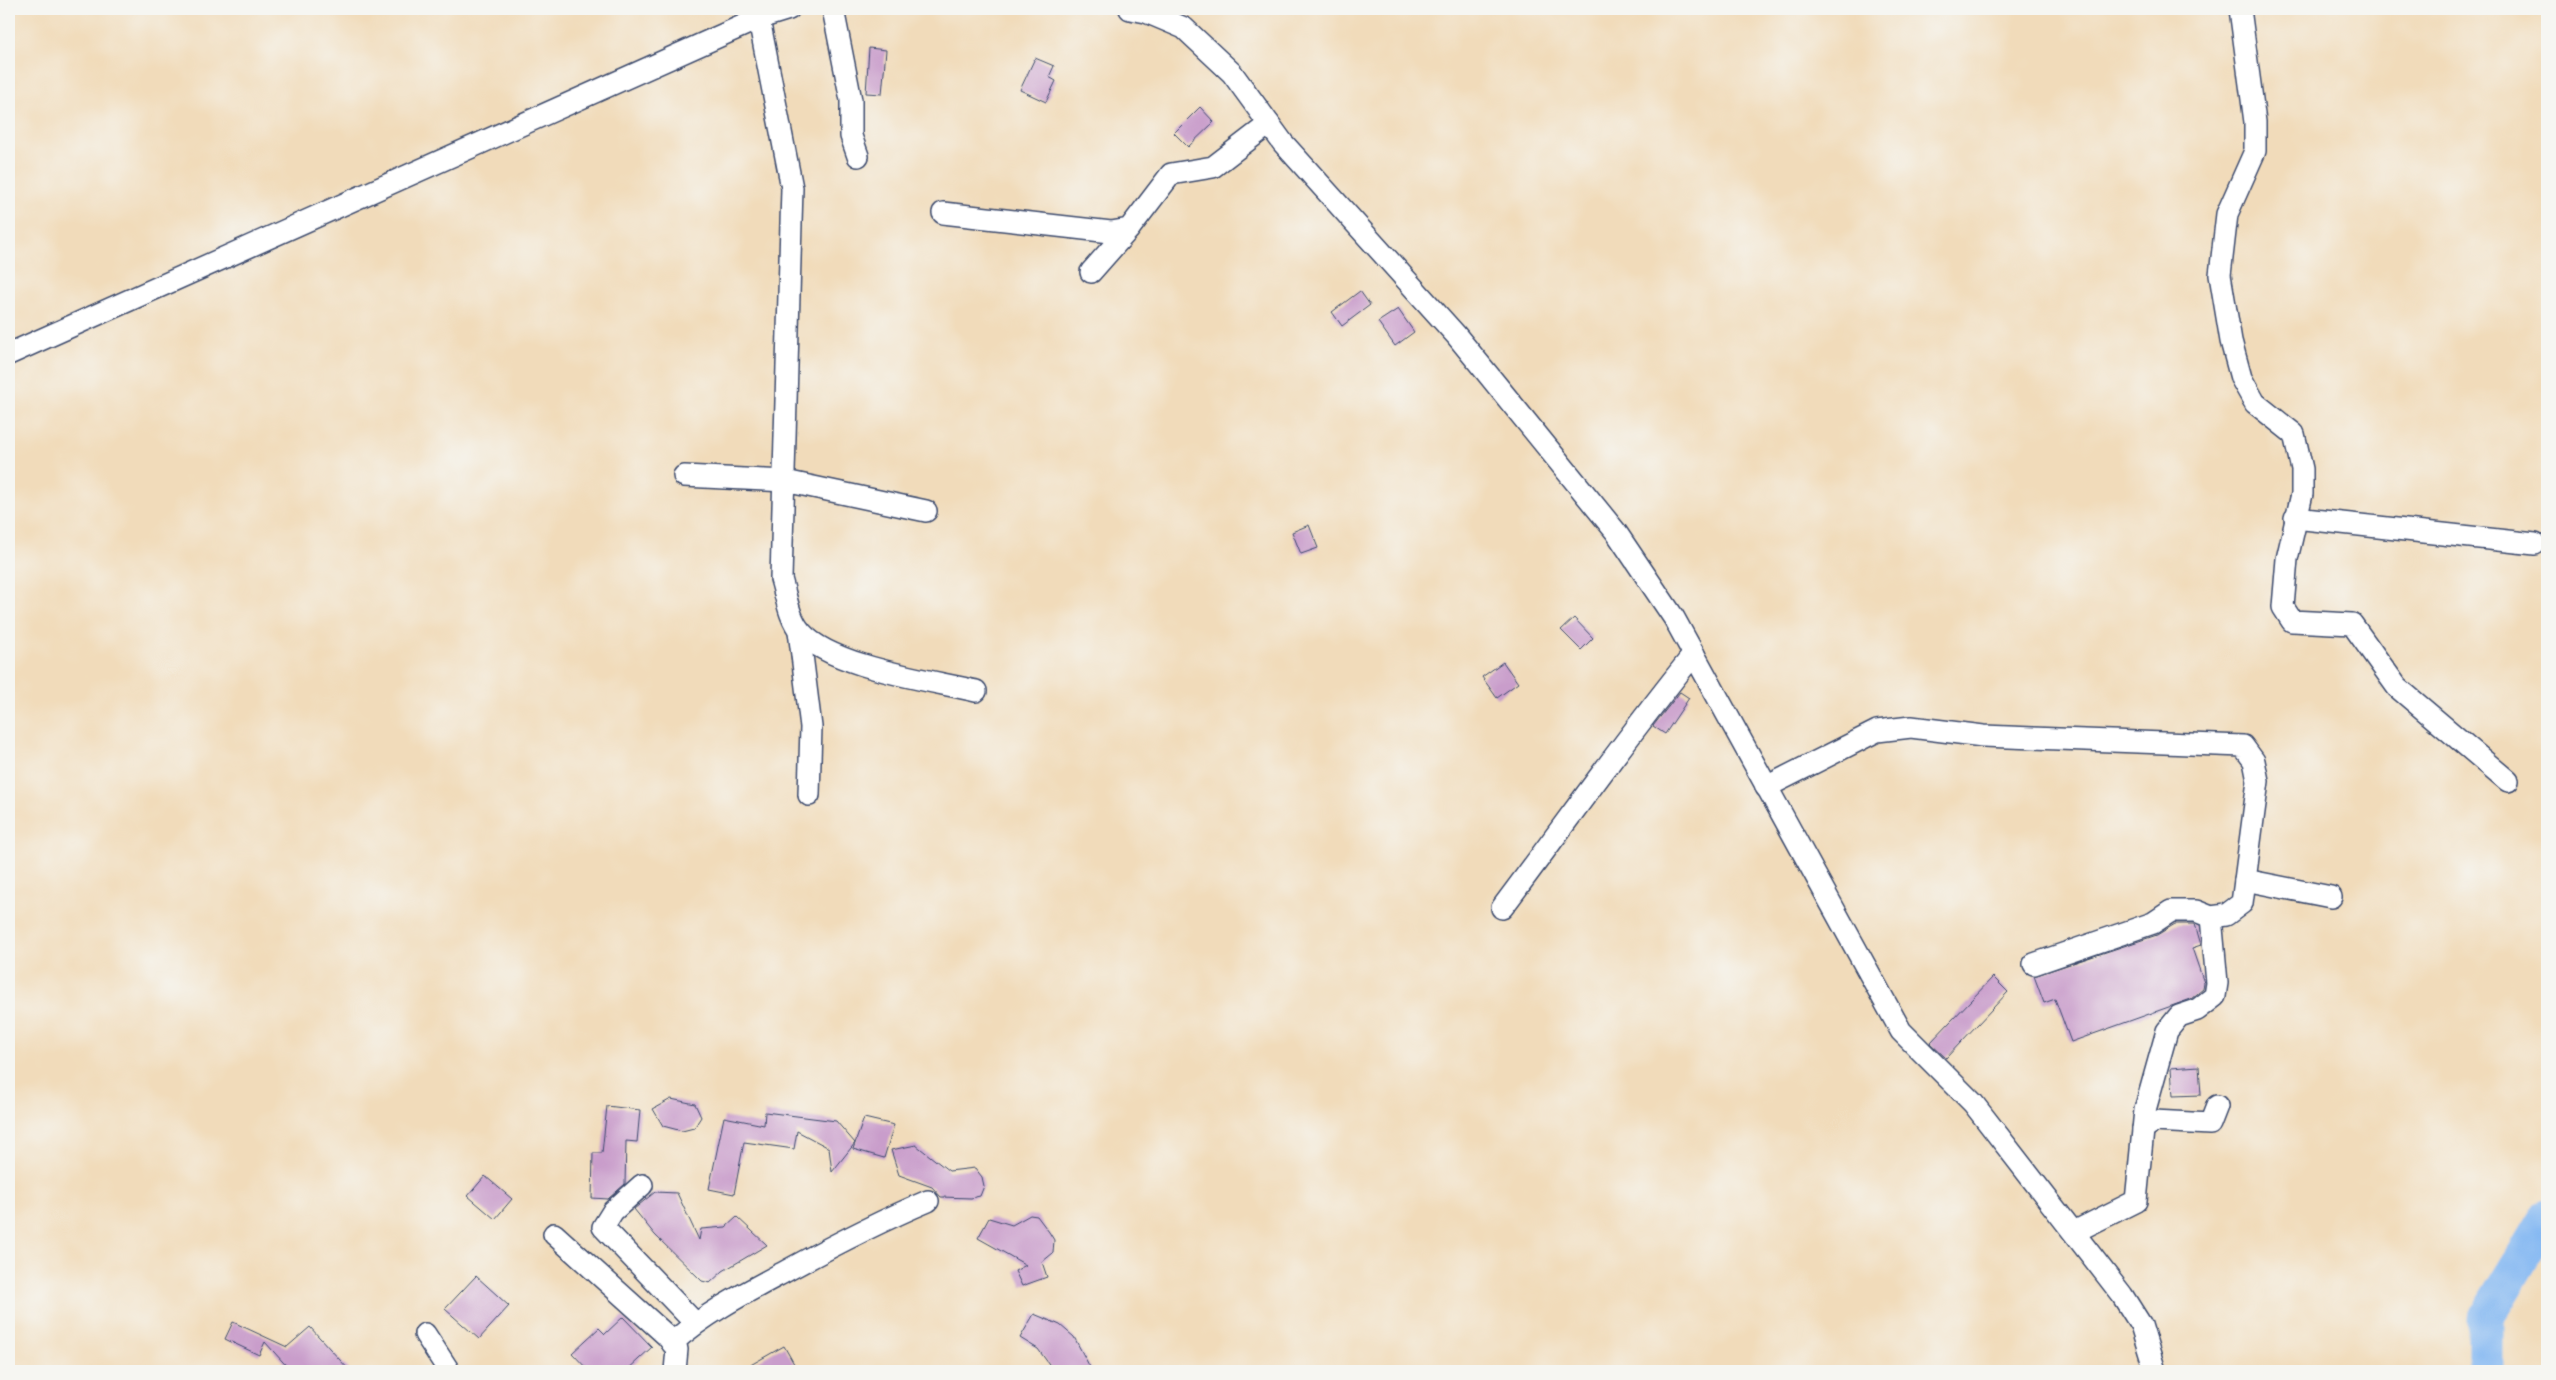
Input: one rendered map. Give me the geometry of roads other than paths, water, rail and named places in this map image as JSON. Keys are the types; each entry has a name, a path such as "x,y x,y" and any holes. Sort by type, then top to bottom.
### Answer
{"street":[{"path":"9,354 758,14 789,9"},
{"path":"833,9 851,100 851,136 858,156"},
{"path":"1130,9 1146,12 1184,28 1232,73 1283,143 1456,335 1616,532 1674,618 1901,1031 1973,1103 2122,1295 2141,1324 2155,1371"},
{"path":"2240,9 2256,122 2254,151 2227,214 2220,275 2231,341 2241,378 2256,403 2294,434 2302,469 2302,494 2287,559 2284,608 2292,621 2352,624 2398,686 2508,781"},
{"path":"758,14 792,188 782,579 799,631 811,727 808,795"},
{"path":"1091,272 1129,229 1170,174 1213,167 1269,124"},
{"path":"943,213 1111,232 1129,229"},
{"path":"684,476 784,481 926,511"},
{"path":"2295,518 2536,544"},
{"path":"799,631 814,646 853,662 976,691"},
{"path":"1502,908 1607,770 1650,708 1694,654"},
{"path":"1766,787 1877,731 1911,727 1982,736 2244,746 2254,761 2258,781 2242,903 2226,915 2211,917 2196,911 2171,911 2153,923 2034,964"},
{"path":"2245,880 2331,897"},
{"path":"2074,1232 2136,1201 2145,1110 2167,1031 2179,1016 2197,1010 2215,996 2217,983 2211,917"},
{"path":"2143,1129 2154,1121 2210,1124 2217,1106"},
{"path":"642,1185 613,1211 603,1227 695,1322"},
{"path":"672,1343 695,1322 726,1303 881,1221 928,1201"},
{"path":"554,1234 672,1343 677,1350 675,1371"},
{"path":"425,1334 449,1371"}],"waterway":[{"path":"2486,1371 2486,1318 2547,1216"}]}
